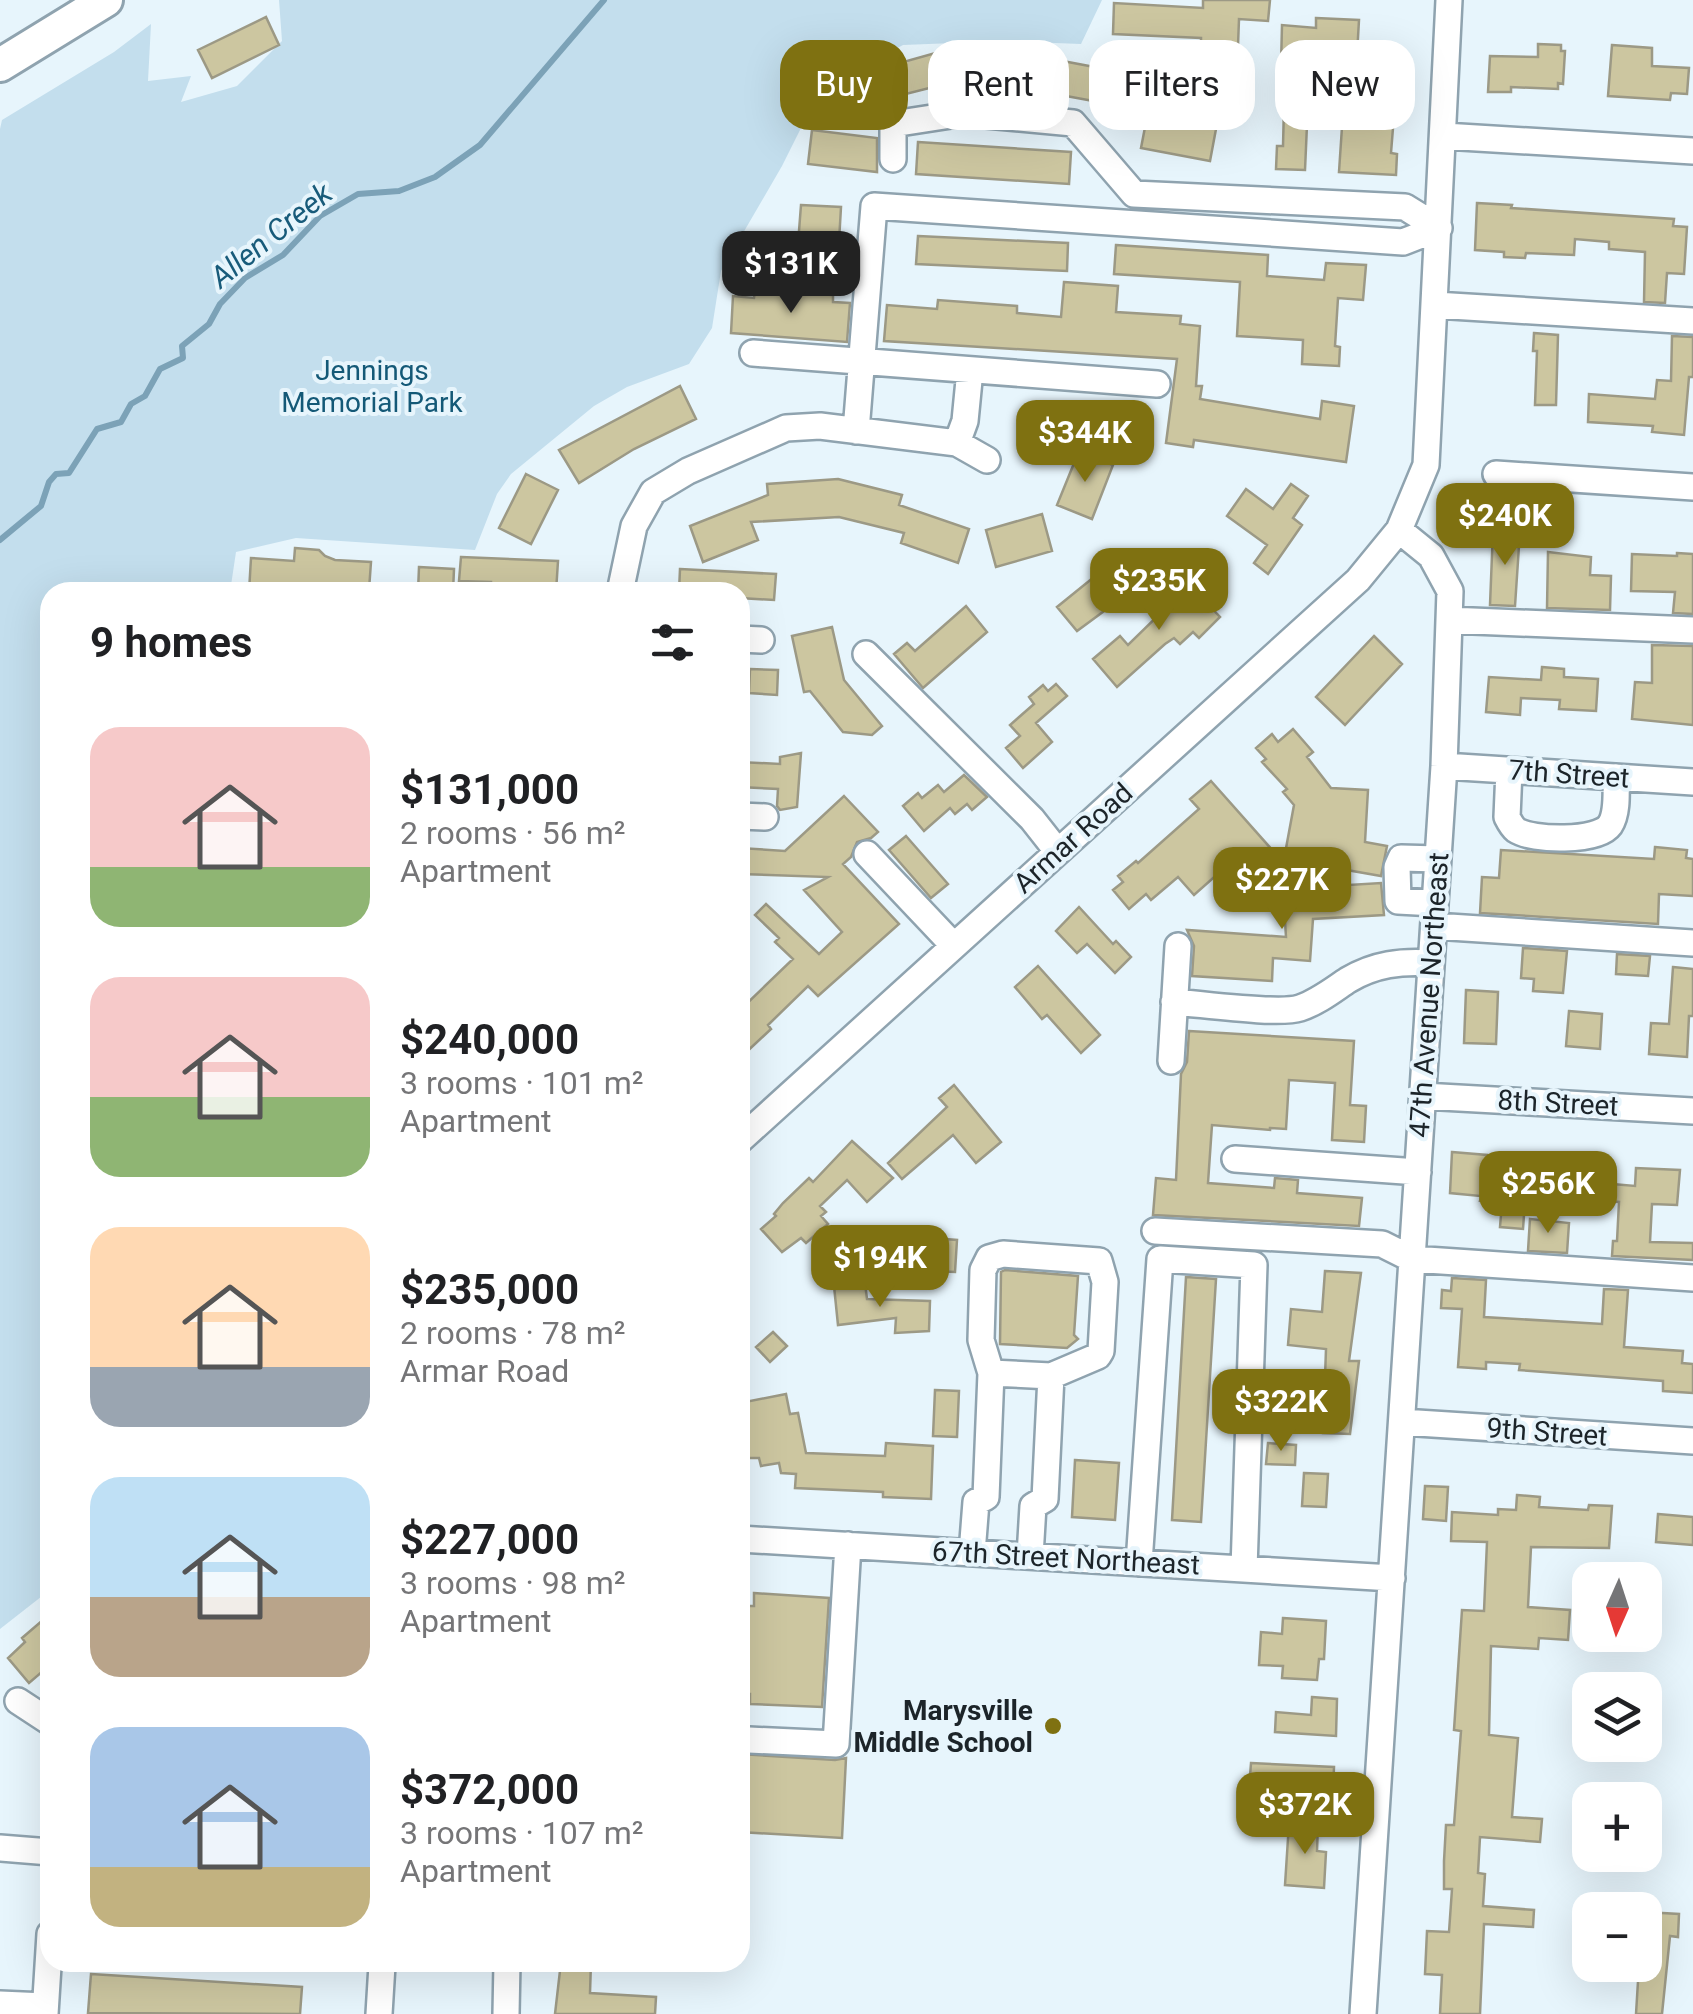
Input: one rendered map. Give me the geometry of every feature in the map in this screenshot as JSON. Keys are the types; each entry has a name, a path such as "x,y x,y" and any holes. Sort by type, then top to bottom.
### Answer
{"main road":[{"path":"0,65 106,0"}],"street":[{"path":"1399,530 1426,465 1449,0"},
{"path":"892,159 893,124 964,113 1073,123 1134,194 1406,207 1439,228"},
{"path":"1444,136 1693,151"},
{"path":"856,431 874,206 1403,242 1439,228"},
{"path":"1435,305 1693,321"},
{"path":"753,353 1157,384"},
{"path":"956,443 966,421 970,370"},
{"path":"622,582 634,526 653,492 688,471 786,428 820,426 956,443 987,460"},
{"path":"1496,474 1693,487"},
{"name":"47th Avenue Northeast","path":"1363,2014 1432,963 1450,620 1450,590 1430,556 1399,530"},
{"name":"Armar Road","path":"750,1131 1358,580 1399,530"},
{"path":"1450,620 1693,630"},
{"path":"866,654 1032,819 1058,852"},
{"name":"7th Street","path":"1444,766 1693,782"},
{"path":"1509,770 1507,817 1518,831 1532,835 1588,838 1606,830 1612,822 1616,777"},
{"path":"868,854 954,946"},
{"path":"1438,858 1400,858 1398,902 1434,914 1693,943"},
{"path":"1170,1061 1178,946"},
{"path":"1174,1002 1290,1010 1318,1000 1379,967 1404,961 1432,963"},
{"name":"8th Street","path":"1423,1096 1693,1111"},
{"path":"1235,1159 1418,1172"},
{"path":"1155,1231 1382,1244 1412,1259 1693,1278"},
{"path":"972,1553 976,1502 986,1497 991,1373 981,1340 984,1270 989,1258 1003,1254 1098,1261 1105,1282 1098,1356 1051,1376 991,1373"},
{"path":"1139,1563 1160,1259 1254,1265 1244,1569"},
{"path":"1030,1556 1033,1506 1044,1500 1051,1376"},
{"name":"9th Street","path":"1402,1422 1693,1441"},
{"name":"67th Street Northeast","path":"750,1540 1392,1578"},
{"path":"750,1740 836,1744 848,1545"},
{"path":"18,1701 40,1715"},
{"path":"0,1848 40,1851"},
{"path":"0,2004 45,2010 48,1972"},
{"path":"379,2014 382,1972"},
{"path":"506,2014 507,1972"}],"green space":[{"name":"Jennings Memorial Park","path":"279,0 1102,0 1081,44 1069,44 1069,40 928,40 928,44 908,45 908,40 780,40 780,130 800,130 721,271 712,328 689,364 627,387 594,406 511,474 497,494 475,550 296,538 236,552 232,582 40,582 40,1598 0,1629 0,129 2,120 114,52 151,24 148,81 191,76 181,102 237,86 282,41"}],"building":[{"path":"1203,0 1270,0 1268,21 1239,19 1238,40 1113,34 1114,3 1203,8"},
{"path":"266,17 279,45 212,78 198,50"},
{"path":"1316,18 1359,20 1358,40 1282,40 1282,25 1316,28"},
{"path":"1538,44 1561,45 1561,51 1565,51 1563,84 1558,83 1558,89 1511,87 1511,92 1488,92 1490,56 1538,57"},
{"path":"1612,45 1652,48 1652,66 1689,68 1687,94 1671,93 1670,100 1608,96"},
{"path":"928,55 928,88 908,93 908,61"},
{"path":"1069,62 1089,66 1089,100 1069,97"},
{"path":"812,130 877,138 877,172 808,164"},
{"path":"1144,130 1216,130 1210,161 1141,148"},
{"path":"1283,130 1307,130 1305,170 1276,169 1277,146 1283,146"},
{"path":"1342,130 1393,130 1391,153 1397,154 1396,175 1339,172"},
{"path":"918,142 1071,152 1069,184 916,174"},
{"path":"1477,203 1674,219 1673,226 1687,227 1684,274 1667,273 1665,303 1644,302 1645,252 1609,249 1609,242 1575,239 1574,255 1526,253 1525,258 1504,257 1504,252 1475,250"},
{"path":"801,205 841,207 838,259 797,257"},
{"path":"918,236 1068,243 1067,271 916,264"},
{"path":"1116,245 1268,255 1267,276 1324,280 1326,263 1366,265 1363,300 1338,298 1335,346 1340,347 1339,366 1302,364 1303,340 1237,336 1240,282 1114,274"},
{"path":"1064,282 1118,286 1116,312 1181,316 1180,324 1200,326 1196,386 1202,386 1200,399 1320,419 1322,401 1354,406 1346,462 1194,440 1193,447 1166,443 1177,359 884,341 887,305 937,309 938,300 1017,306 1017,313 1061,317"},
{"path":"755,290 833,295 833,302 850,303 847,342 731,333 733,296 754,298"},
{"path":"1534,333 1558,335 1556,405 1535,405"},
{"path":"1672,336 1693,337 1693,377 1689,377 1684,435 1652,432 1653,426 1588,422 1589,394 1655,399 1657,380 1671,381"},
{"path":"680,386 696,419 634,449 579,483 559,450"},
{"path":"1079,451 1113,465 1092,519 1057,505"},
{"path":"526,474 558,490 531,544 499,528"},
{"path":"838,479 902,495 899,505 969,529 958,563 901,543 904,533 839,517 751,522 758,540 703,562 690,526 768,495 767,484"},
{"path":"1291,484 1308,496 1293,518 1302,525 1268,574 1254,563 1267,545 1227,516 1246,489 1273,509"},
{"path":"1042,514 1052,551 996,567 986,530"},
{"path":"1493,530 1520,531 1515,606 1490,605"},
{"path":"295,548 319,550 335,560 371,562 370,582 250,582 251,558 294,561"},
{"path":"1548,552 1591,557 1590,575 1611,576 1610,610 1547,608"},
{"path":"1632,554 1693,554 1693,614 1673,613 1675,592 1631,591"},
{"path":"461,557 558,561 557,582 459,581"},
{"path":"419,567 454,569 453,582 418,582"},
{"path":"680,569 776,574 774,600 750,599 750,582 679,582"},
{"path":"1094,577 1115,603 1077,631 1057,607"},
{"path":"1183,578 1220,617 1199,638 1193,632 1180,644 1174,638 1165,644 1117,687 1093,659 1120,636 1128,645 1168,606 1161,598"},
{"path":"966,606 987,632 923,688 894,654 907,643 915,651"},
{"path":"832,627 844,680 882,726 872,735 843,732 810,691 804,692 792,636"},
{"path":"1374,636 1402,664 1345,725 1316,697"},
{"path":"1652,645 1693,646 1693,725 1632,719 1635,682 1652,683"},
{"path":"1542,667 1564,669 1564,677 1598,679 1596,711 1559,709 1560,700 1521,698 1520,715 1486,712 1489,677 1541,680"},
{"path":"750,669 778,670 777,695 750,693"},
{"path":"1056,684 1067,696 1036,723 1052,742 1023,768 1006,748 1020,736 1010,725 1034,704 1029,697 1043,685 1048,691"},
{"path":"1293,729 1313,752 1307,757 1331,788 1368,790 1365,842 1387,846 1381,876 1284,859 1294,805 1283,792 1287,789 1262,762 1266,759 1256,748 1272,734 1278,742"},
{"path":"801,753 797,807 780,810 778,789 750,788 750,762 780,764 780,757"},
{"path":"964,775 987,797 972,810 967,804 955,814 950,808 924,831 903,806 918,793 922,798 938,785 944,792"},
{"path":"1211,781 1274,852 1253,871 1239,855 1194,895 1178,877 1151,900 1146,894 1129,909 1113,890 1123,882 1118,876 1199,809 1190,799"},
{"path":"844,796 878,832 857,842 843,864 899,924 818,996 808,986 750,1049 750,1000 793,959 775,942 779,938 755,915 766,904 819,954 842,932 804,890 828,877 750,874 750,849 785,851"},
{"path":"906,836 948,884 931,898 889,850"},
{"path":"1655,847 1687,850 1686,858 1693,859 1693,896 1659,894 1658,924 1480,913 1482,877 1499,878 1501,850 1654,859"},
{"path":"1381,883 1384,915 1313,919 1310,961 1273,958 1272,981 1192,976 1194,946 1187,930 1286,937 1283,889"},
{"path":"1079,907 1113,944 1116,941 1131,957 1115,973 1087,944 1077,953 1056,931"},
{"path":"1523,948 1567,951 1563,993 1533,991 1534,979 1521,978"},
{"path":"1617,954 1650,956 1648,976 1616,974"},
{"path":"1038,966 1100,1035 1081,1053 1047,1015 1042,1019 1015,987"},
{"path":"1673,967 1693,969 1693,1016 1689,1016 1687,1057 1649,1054 1651,1023 1669,1024"},
{"path":"1466,990 1498,992 1496,1044 1464,1043"},
{"path":"1569,1011 1602,1014 1600,1049 1566,1046"},
{"path":"1189,1031 1354,1041 1350,1105 1366,1106 1364,1142 1332,1140 1335,1083 1289,1080 1286,1129 1212,1125 1208,1183 1274,1188 1275,1178 1298,1180 1297,1193 1362,1198 1359,1226 1153,1215 1156,1178 1176,1180 1181,1074 1187,1062"},
{"path":"954,1085 1001,1142 976,1163 953,1135 902,1179 888,1163 947,1107 939,1098"},
{"path":"852,1141 893,1178 867,1202 847,1180 820,1206 826,1212 821,1216 828,1224 806,1243 801,1238 782,1252 761,1229 776,1216 783,1203 809,1178 813,1182"},
{"path":"1452,1152 1487,1155 1486,1162 1509,1164 1508,1185 1526,1187 1523,1229 1500,1227 1502,1203 1450,1193"},
{"path":"1564,1160 1602,1162 1601,1183 1635,1186 1636,1168 1680,1170 1677,1205 1652,1204 1650,1242 1693,1243 1693,1260 1612,1256 1613,1241 1617,1241 1619,1202 1563,1198"},
{"path":"1530,1219 1569,1223 1567,1253 1528,1251"},
{"path":"932,1238 957,1240 955,1272 931,1271"},
{"path":"1325,1271 1361,1273 1349,1361 1359,1361 1350,1434 1323,1433 1326,1349 1288,1345 1291,1309 1322,1312"},
{"path":"1001,1272 1078,1276 1074,1335 1078,1339 1067,1348 1000,1344"},
{"path":"1186,1277 1216,1279 1201,1522 1172,1520"},
{"path":"1452,1278 1486,1280 1484,1317 1602,1324 1604,1289 1628,1290 1624,1347 1683,1351 1682,1363 1693,1364 1693,1393 1663,1391 1663,1381 1519,1370 1520,1364 1486,1362 1486,1369 1458,1367 1462,1309 1441,1308 1442,1290 1451,1291"},
{"path":"865,1283 867,1299 930,1301 929,1331 895,1333 896,1318 838,1325 834,1286"},
{"path":"773,1332 787,1346 770,1362 756,1347"},
{"path":"935,1390 959,1391 957,1437 933,1436"},
{"path":"786,1394 790,1414 798,1413 806,1453 885,1456 886,1443 933,1446 931,1499 883,1497 883,1492 795,1488 796,1474 781,1473 779,1463 761,1466 759,1458 750,1458 750,1401"},
{"path":"1268,1443 1296,1445 1295,1465 1266,1464"},
{"path":"1075,1460 1119,1463 1115,1520 1072,1517"},
{"path":"1304,1473 1328,1474 1326,1507 1302,1506"},
{"path":"1425,1486 1448,1487 1446,1521 1423,1519"},
{"path":"1517,1495 1540,1497 1539,1507 1588,1510 1589,1505 1612,1506 1609,1548 1531,1547 1528,1607 1570,1610 1568,1640 1539,1638 1538,1649 1491,1646 1489,1735 1518,1738 1512,1817 1542,1819 1540,1842 1480,1837 1478,1873 1485,1874 1483,1906 1534,1910 1533,1927 1484,1924 1480,2014 1440,2014 1442,1975 1425,1974 1427,1931 1449,1932 1452,1889 1444,1889 1444,1861 1446,1825 1454,1825 1461,1731 1454,1730 1462,1610 1484,1611 1487,1542 1451,1541 1452,1512 1498,1515 1498,1509 1516,1510"},
{"path":"1658,1514 1693,1517 1693,1545 1656,1542"},
{"path":"754,1593 829,1598 822,1707 750,1704 750,1606 754,1606"},
{"path":"1283,1618 1326,1621 1324,1659 1319,1659 1317,1680 1282,1678 1283,1666 1259,1665 1261,1632 1282,1634"},
{"path":"40,1623 40,1674 29,1683 8,1658 25,1642 22,1638"},
{"path":"1312,1697 1337,1699 1336,1736 1275,1732 1276,1712 1311,1715"},
{"path":"750,1755 846,1758 842,1838 750,1833"},
{"path":"1251,1763 1334,1767 1333,1792 1276,1789 1275,1805 1248,1803"},
{"path":"1289,1823 1318,1825 1317,1851 1326,1852 1324,1888 1285,1885"},
{"path":"1662,1913 1679,1914 1678,1937 1670,1936 1662,2014 1636,2014 1638,1982 1662,1982"},
{"path":"560,1972 591,1972 590,1993 656,1997 655,2014 555,2014"},
{"path":"91,1974 302,1987 300,2014 88,2013"}],"waterway":[{"name":"Allen Creek","path":"0,540 41,506 49,482 56,474 69,473 97,429 121,422 131,404 145,396 160,369 183,358 182,346 209,324 220,304 245,278 283,255 320,216 358,194 399,191 435,177 480,145 604,0"}],"place":[{"name":"Marysville Middle School","path":"1053,1726"}]}
